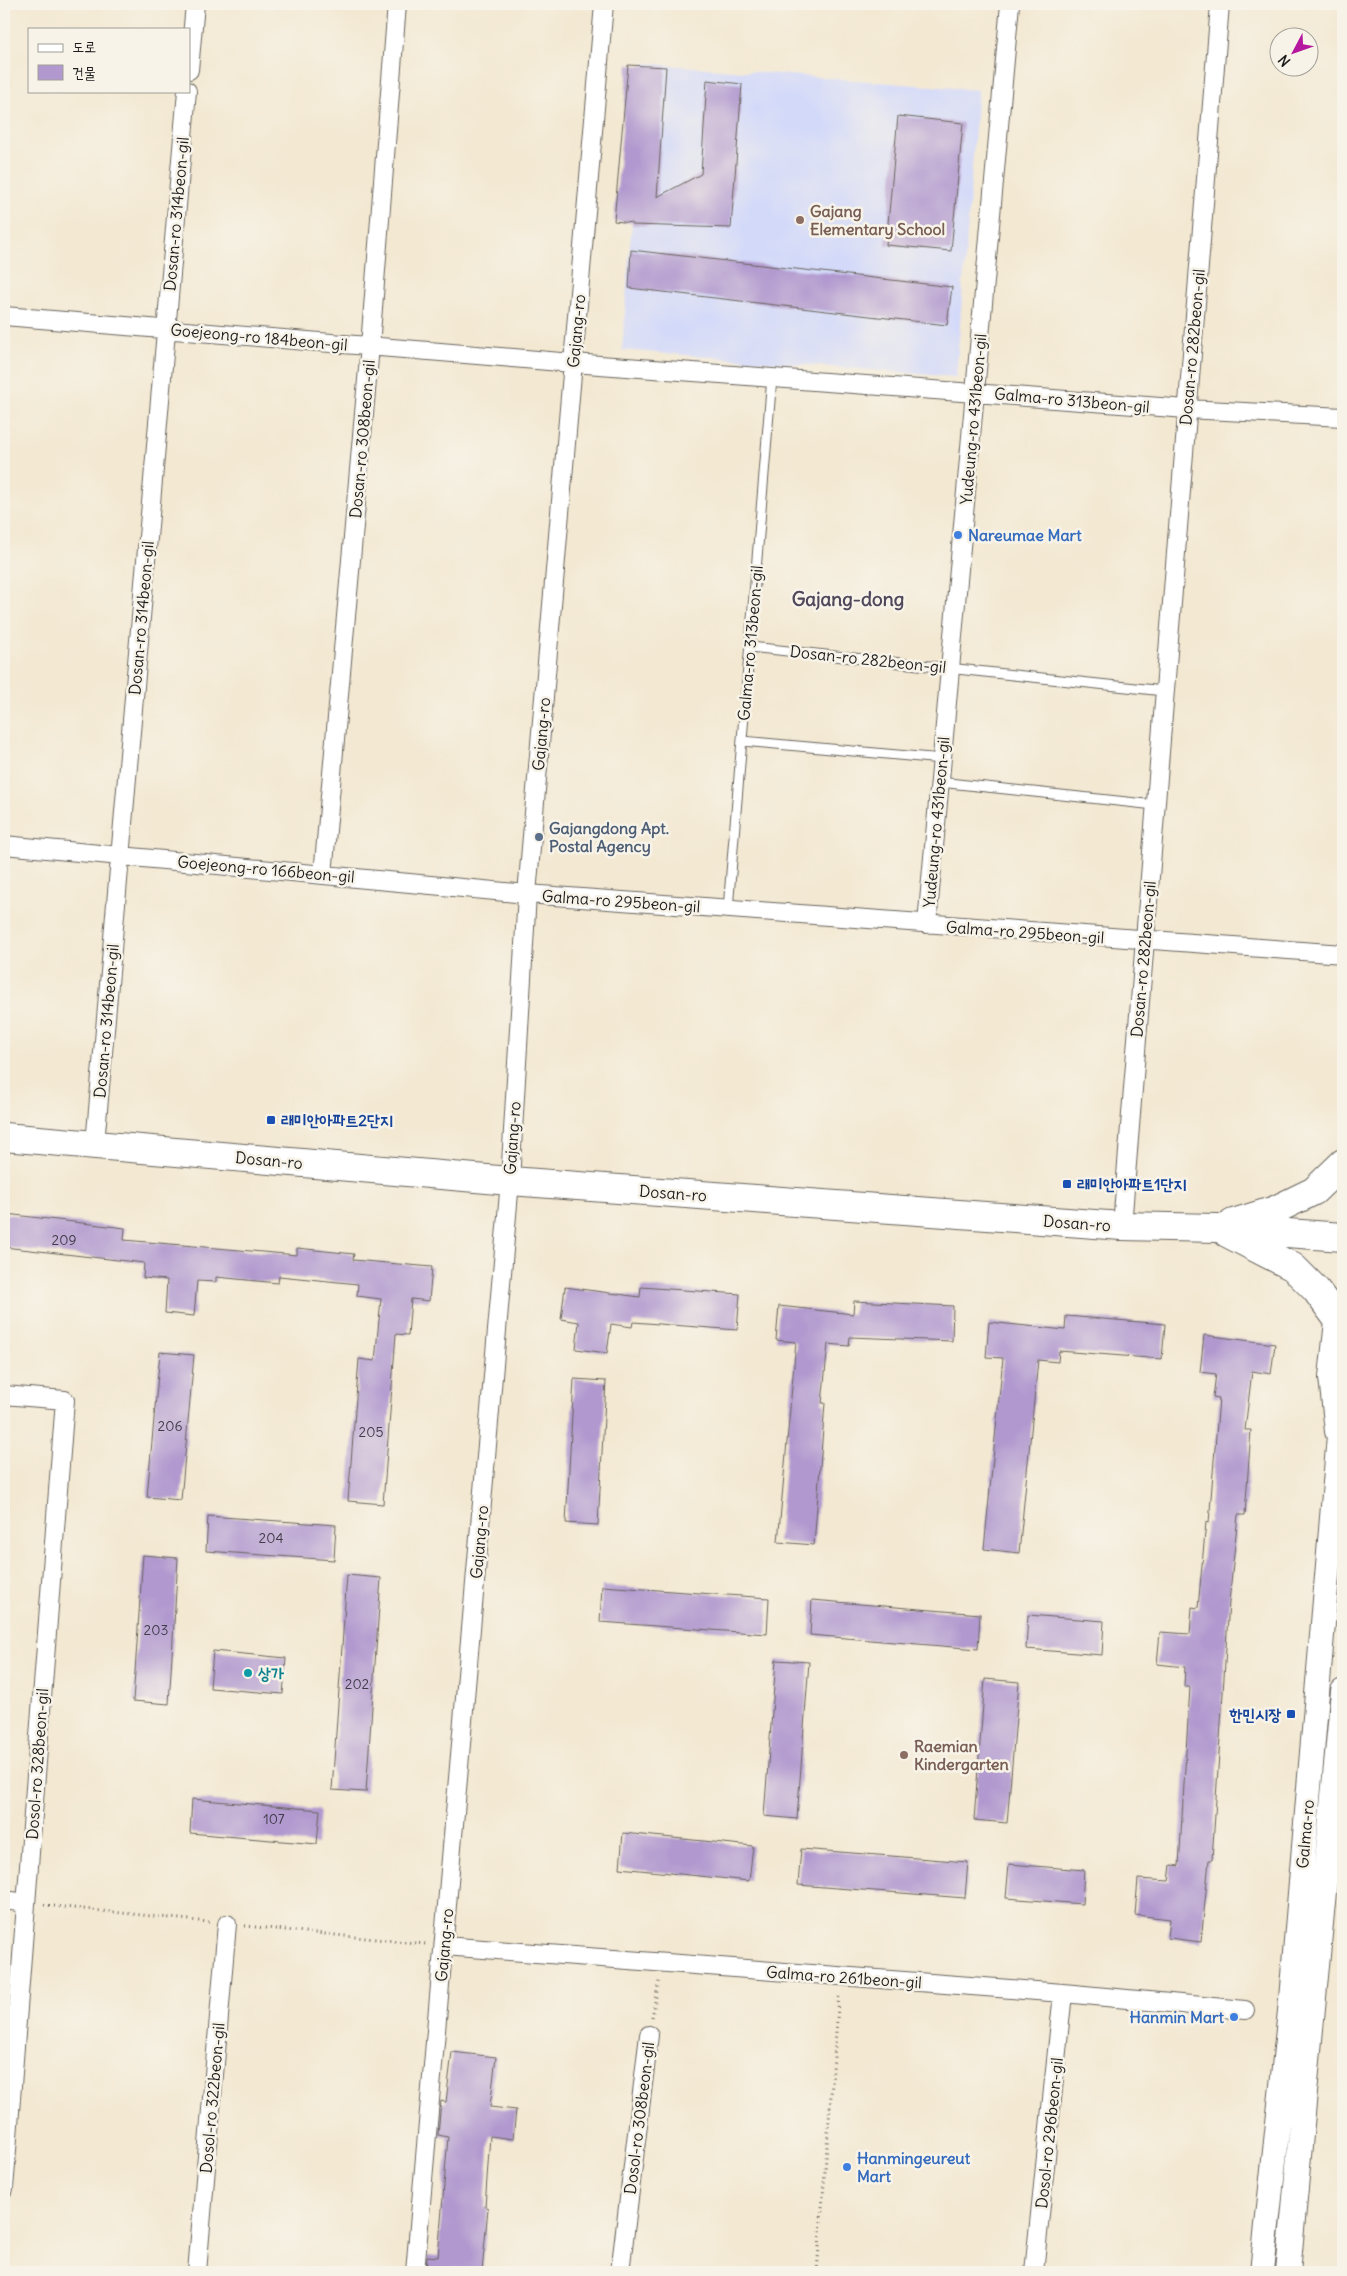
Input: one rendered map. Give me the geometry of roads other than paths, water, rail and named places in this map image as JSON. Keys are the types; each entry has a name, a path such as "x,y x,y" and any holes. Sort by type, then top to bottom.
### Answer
{"main road":[{"name":"Dosan-ro","path":"4,1137 510,1181 1122,1226 1217,1228 1343,1237"},
{"path":"1217,1228 1275,1210 1314,1191 1343,1163"},
{"path":"1217,1228 1293,1267 1316,1290 1339,1321 1333,1377 1339,1431"},
{"name":"Galma-ro","path":"1262,2272 1290,2011 1343,1396"},
{"name":"Galma-ro","path":"1288,2272 1343,1691"}],"street":[{"path":"190,57 194,4"},
{"name":"Dosan-ro 308beon-gil","path":"323,875 370,346 397,4"},
{"name":"Gajang-ro","path":"416,2272 510,1181 528,894 604,4"},
{"name":"Yudeung-ro 431beon-gil","path":"927,924 1010,4"},
{"name":"Dosan-ro 282beon-gil","path":"1122,1226 1220,4"},
{"name":"Dosan-ro 314beon-gil","path":"95,1144 187,92"},
{"name":"Goejeong-ro 184beon-gil","path":"4,316 573,363"},
{"name":"Galma-ro 313beon-gil","path":"573,363 1187,409 1343,417"},
{"name":"Goejeong-ro 166beon-gil","path":"4,845 528,894"},
{"name":"Galma-ro 295beon-gil","path":"528,894 1144,941 1343,954"},
{"name":"Dosol-ro 328beon-gil","path":"4,1395 65,1400 4,2190"},
{"path":"4,1900 26,1903"},
{"name":"Dosol-ro 322beon-gil","path":"197,2272 227,1924"},
{"name":"Galma-ro 261beon-gil","path":"444,1946 1063,1993 1245,2010"},
{"name":"Dosol-ro 296beon-gil","path":"1034,2272 1063,1993"},
{"name":"Dosol-ro 308beon-gil","path":"620,2272 649,2035"}],"lane":[{"name":"Galma-ro 313beon-gil","path":"728,909 772,378"},
{"name":"Dosan-ro 282beon-gil","path":"750,647 1164,691"},
{"path":"742,741 942,759"},
{"path":"939,782 1155,805"}],"place":[{"name":"Gajang Elementary School","path":"800,220"},
{"name":"Nareumae Mart","path":"958,535"},
{"name":"Gajangdong Apt. Postal Agency","path":"539,837"},
{"name":"래미안아파트2단지","path":"271,1120"},
{"name":"래미안아파트1단지","path":"1067,1184"},
{"name":"상가","path":"248,1673"},
{"name":"한민시장","path":"1291,1714"},
{"name":"Raemian Kindergarten","path":"904,1755"},
{"name":"Hanmin Mart","path":"1234,2017"},
{"name":"Hanmingeureut Mart","path":"847,2167"}],"district":[{"name":"Gajang-dong","path":"848,599"}]}
